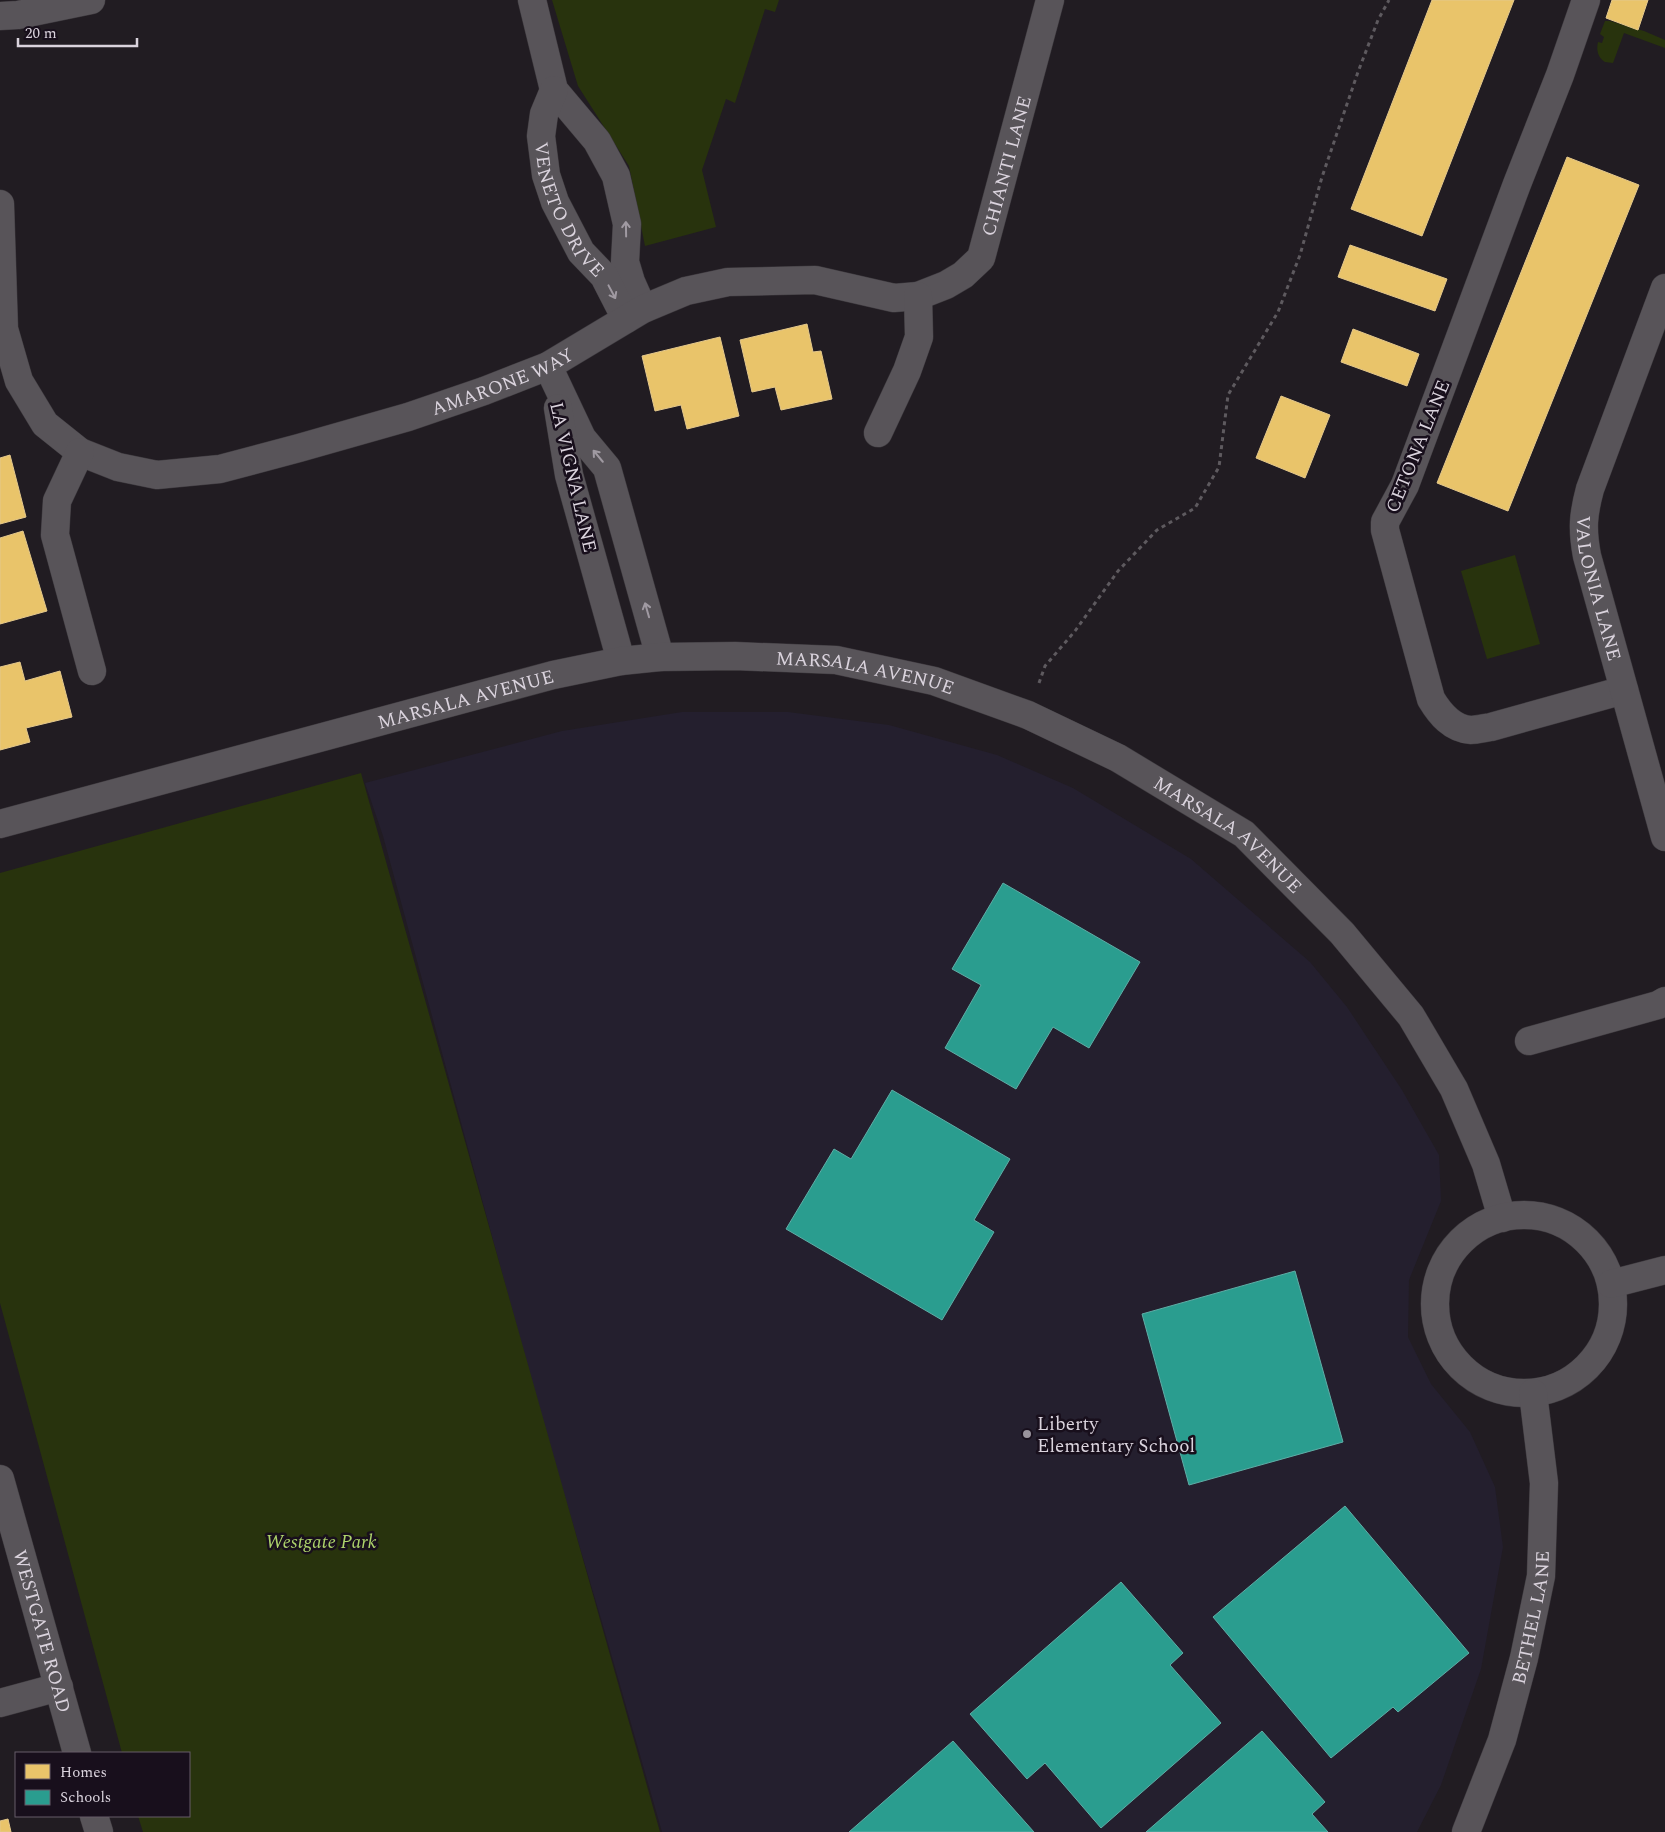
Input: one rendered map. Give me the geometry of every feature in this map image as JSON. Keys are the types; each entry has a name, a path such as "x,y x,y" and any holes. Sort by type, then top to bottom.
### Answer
{"street":[{"path":"0,16 18,15 91,0"},
{"name":"VENETO DRIVE","path":"532,0 554,90 597,141 616,176 627,224 625,262 631,282 635,314"},
{"name":"CHIANTI LANE","path":"918,296 946,285 963,275 981,258 1050,0"},
{"name":"CETONA LANE","path":"1586,0 1560,74 1404,485 1385,522 1385,530 1431,699 1440,714 1451,723 1470,730 1491,727 1624,690"},
{"name":"VENETO DRIVE","path":"554,90 544,114 541,136 546,175 555,202 581,252 604,276 635,314"},
{"name":"AMARONE WAY","path":"0,204 4,330 18,382 45,424 80,452 118,467 157,475 220,469 408,416 484,391 548,366 635,314 686,292 728,282 815,280 894,298 918,296"},
{"name":"VALONIA LANE","path":"1665,288 1590,489 1584,511 1583,532 1587,556 1665,837"},
{"path":"878,433 907,371 918,337 918,296"},
{"name":"LA VIGNA LANE","path":"548,366 582,438 607,468 660,657"},
{"name":"LA VIGNA LANE","path":"548,366 561,420 569,475 621,661"},
{"path":"80,452 57,501 55,535 92,671"},
{"name":"MARSALA AVENUE","path":"0,824 544,678 621,661 660,657 734,656 836,660 934,681 1028,715 1118,758 1244,834 1342,932 1411,1016 1454,1088 1486,1164 1502,1218"},
{"path":"1529,1041 1665,1002"},
{"path":"1511,1216 1542,1216 1566,1225 1591,1244 1603,1261 1611,1284 1613,1290 1612,1324 1605,1343 1587,1369 1553,1389 1522,1395 1494,1389 1470,1377 1449,1355 1441,1340 1434,1310 1437,1279 1460,1241 1486,1223 1511,1216"},
{"path":"1611,1284 1665,1270"},
{"name":"BETHEL LANE","path":"1472,1831 1502,1740 1524,1658 1541,1576 1544,1483 1533,1393"},
{"name":"WESTGATE ROAD","path":"0,1479 77,1752"},
{"path":"0,1703 59,1687"},
{"path":"94,1817 99,1832"}],"path":[{"path":"1028,715 1045,666 1075,631 1118,571 1156,530 1195,508 1219,467 1228,395 1278,312 1300,255 1322,176 1358,72 1378,20 1389,0"}],"shaded area":[{"path":"682,712 788,712 889,725 997,755 1073,788 1191,859 1310,962 1347,1007 1402,1090 1439,1155 1441,1201 1409,1280 1408,1337 1431,1384 1470,1432 1495,1487 1503,1547 1481,1669 1441,1785 1417,1832 662,1832 544,1427 383,836 365,783 562,731"}],"green space":[{"path":"552,0 779,0 775,12 765,9 735,103 726,99 702,170 716,227 645,246 629,166 578,86"},
{"path":"1605,21 1644,31 1665,40 1665,48 1624,33 1613,63 1605,62 1599,56 1597,48 1598,42 1602,43 1604,37 1600,34"},
{"path":"1515,555 1540,644 1487,659 1461,571"},
{"name":"Westgate Park","path":"361,773 660,1832 143,1832 138,1817 190,1817 190,1752 122,1752 0,1303 0,873"}],"building: Homes":[{"path":"1432,0 1514,0 1422,236 1351,209"},
{"path":"1612,0 1648,0 1638,30 1606,18"},
{"path":"1567,157 1639,185 1508,511 1437,483"},
{"path":"1350,245 1447,279 1435,311 1338,277"},
{"path":"807,324 813,352 821,351 832,399 781,410 775,387 752,392 740,340"},
{"path":"1353,329 1419,354 1407,386 1341,362"},
{"path":"720,337 739,416 687,429 681,405 655,411 642,356"},
{"path":"1281,396 1330,415 1305,478 1256,458"},
{"path":"10,455 26,517 0,524 0,458"},
{"path":"23,531 47,611 0,624 0,538"},
{"path":"20,662 25,681 60,671 72,717 26,728 30,742 0,750 0,667"},
{"path":"8,1819 11,1832 0,1832 0,1821"}],"building: Schools":[{"path":"1003,883 1140,962 1089,1048 1053,1027 1016,1089 945,1048 981,985 952,969"},
{"path":"892,1090 1010,1159 974,1220 994,1232 942,1320 786,1229 834,1149 851,1159"},
{"path":"1295,1271 1343,1442 1189,1485 1142,1314"},
{"path":"1345,1506 1469,1653 1398,1712 1393,1707 1331,1758 1213,1617"},
{"path":"1121,1582 1183,1653 1170,1665 1221,1723 1101,1828 1045,1763 1027,1779 970,1714"},
{"path":"1262,1731 1325,1802 1312,1814 1328,1832 1146,1832"},
{"path":"953,1741 1034,1832 849,1832"}],"place":[{"name":"Liberty Elementary School","path":"1027,1434"}]}
